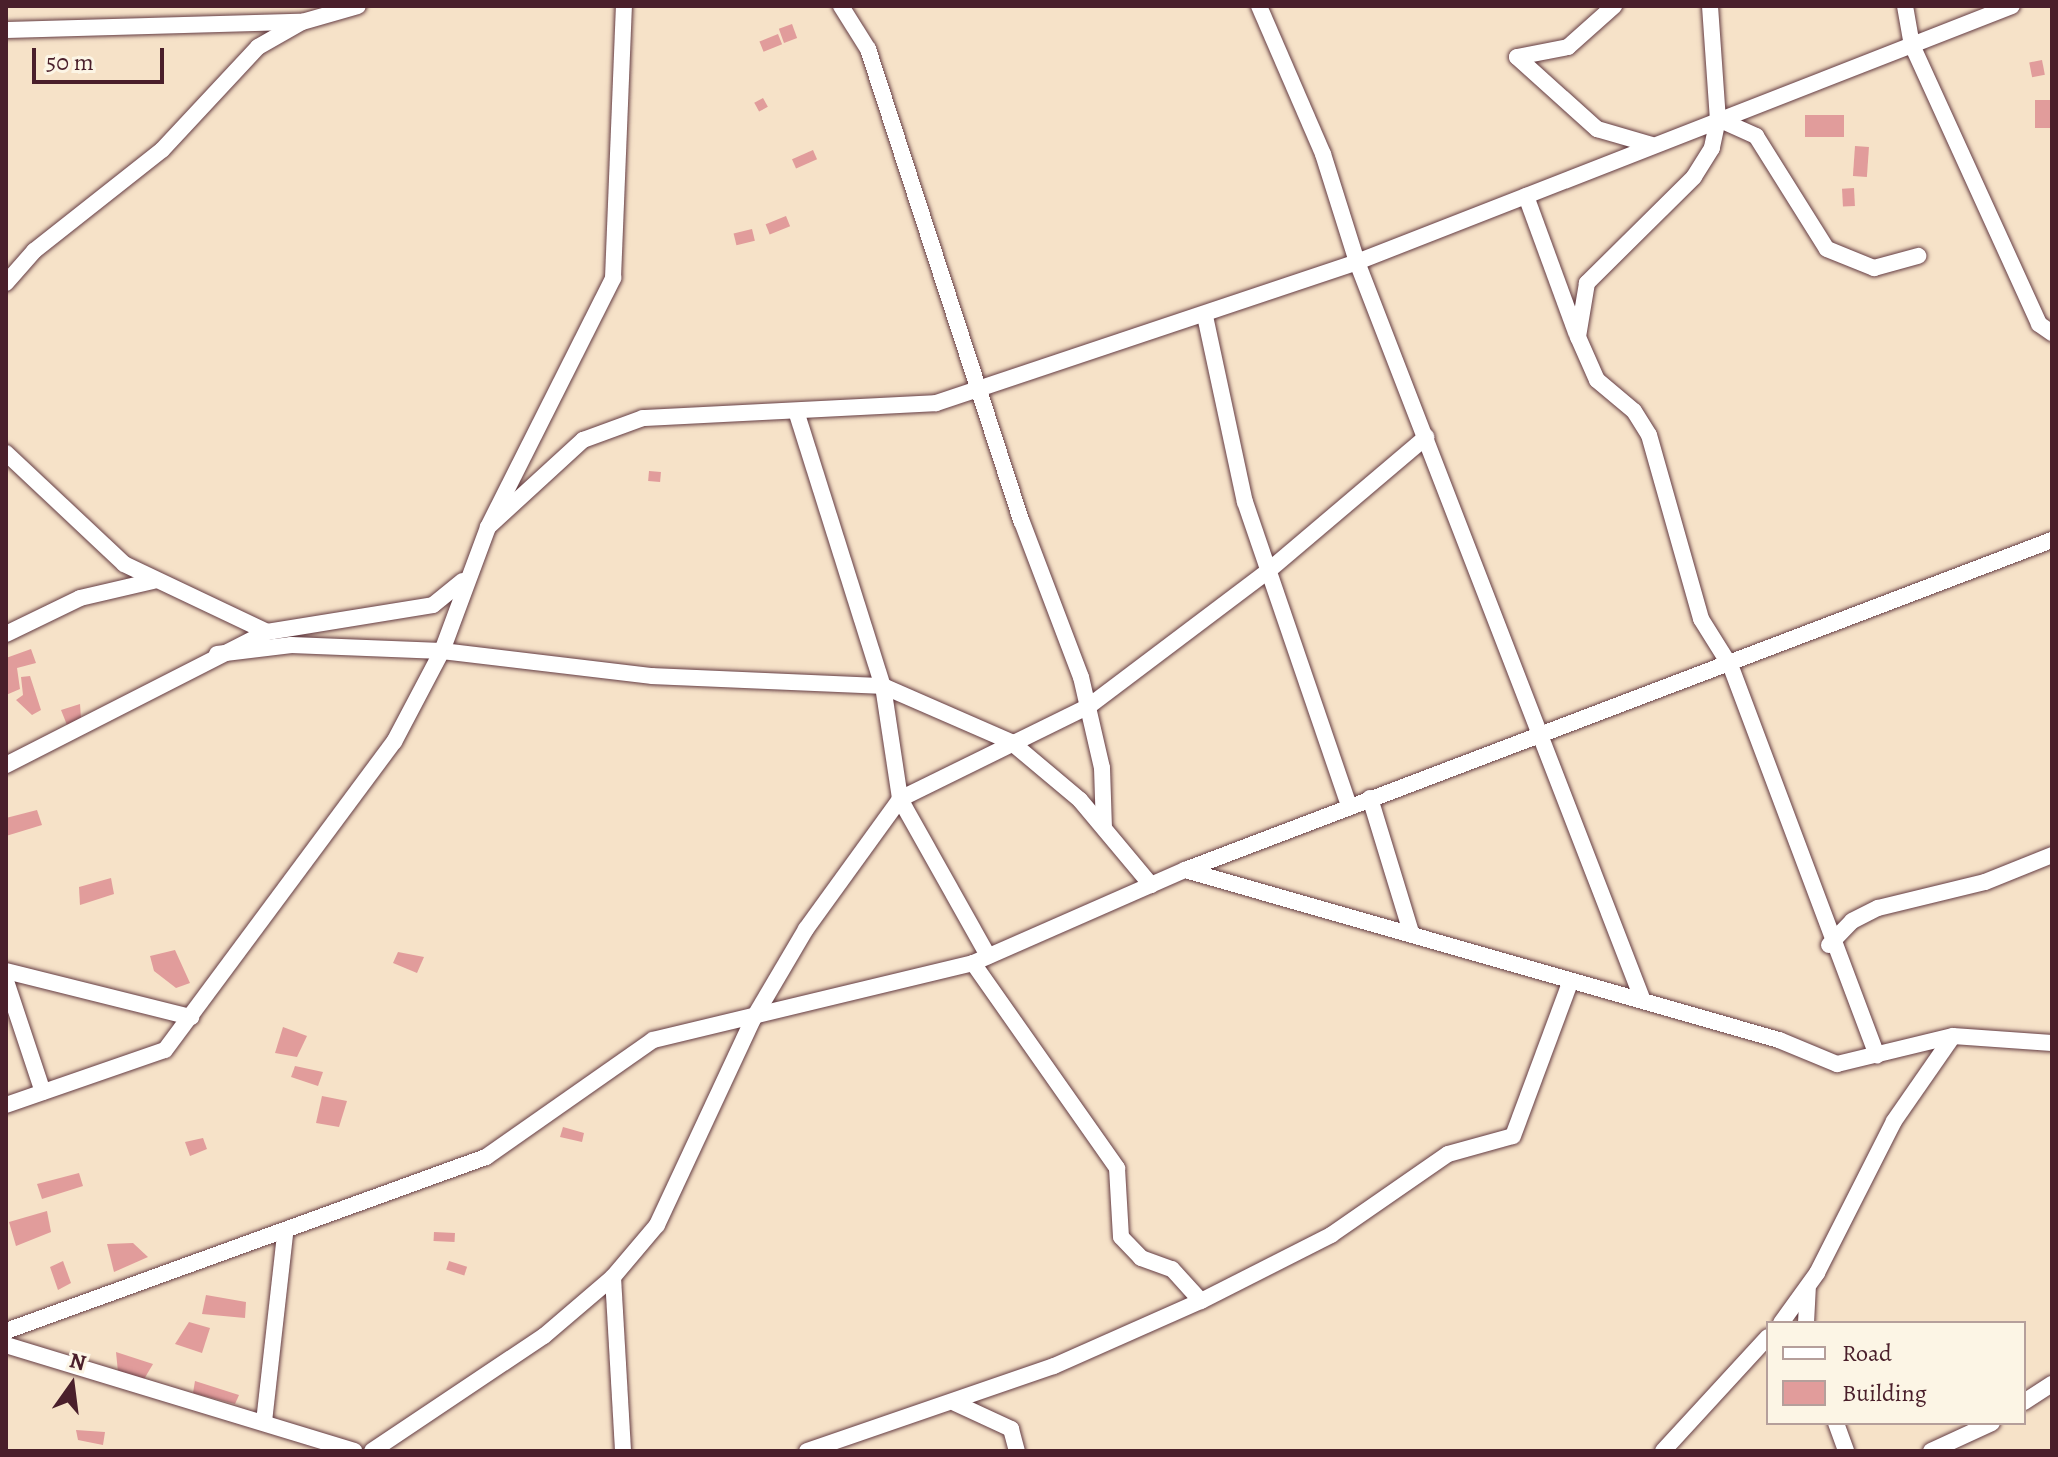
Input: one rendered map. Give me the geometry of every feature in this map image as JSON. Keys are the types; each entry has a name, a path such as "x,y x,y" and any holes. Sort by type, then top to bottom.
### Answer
{"street":[{"path":"6,283 34,251 162,150 258,47 302,22 358,6"},
{"path":"6,1105 153,1058 191,1017 385,755 442,651 488,527 613,278 624,6"},
{"path":"841,6 868,49 976,387 1089,706 1104,827"},
{"path":"1259,6 1323,154 1357,262 1643,1001"},
{"path":"1614,6 1568,47 1517,57 1597,129 1655,146"},
{"path":"1578,337 1587,283 1694,177 1718,119 1710,6"},
{"path":"1905,6 1912,45 2039,324 2052,333"},
{"path":"488,527 529,483 595,435 643,418 898,410 976,387 1205,316 1357,262 2012,6"},
{"path":"6,30 302,22"},
{"path":"1718,119 1756,136 1827,249 1874,268 1918,256"},
{"path":"1526,196 1597,380 1634,411 1649,435 1701,619 1731,667 1829,945 1877,1056"},
{"path":"1205,316 1267,572 1349,806"},
{"path":"797,414 883,686 900,799 980,959 1117,1168 1121,1237 1141,1258 1172,1269 1201,1301"},
{"path":"372,1451 544,1336 613,1277 657,1225 753,1019 806,929 900,799 1089,706 1267,572 1426,437"},
{"path":"6,453 124,564 153,581 267,632"},
{"path":"6,1331 285,1234 486,1157 653,1040 753,1019 980,959 1185,870 1542,734 1731,667 2052,540"},
{"path":"6,765 217,654 267,632 433,605 470,569"},
{"path":"6,634 80,598 153,581"},
{"path":"217,654 291,645 442,651 653,676 883,686 1011,742 1104,827 1151,885"},
{"path":"1370,798 1412,935"},
{"path":"1829,945 1852,921 1878,908 1985,882 2052,855"},
{"path":"1185,870 1570,983 1643,1001 1837,1064 1953,1036 2052,1043"},
{"path":"6,971 191,1017"},
{"path":"6,981 43,1092"},
{"path":"807,1451 955,1403 1201,1301 1331,1235 1448,1154 1513,1136 1570,983"},
{"path":"1782,1321 1808,1287 1894,1121 1953,1036"},
{"path":"264,1422 285,1234"},
{"path":"613,1277 623,1451"},
{"path":"1806,1321 1808,1287"},
{"path":"1663,1451 1766,1339"},
{"path":"6,1345 354,1451"},
{"path":"2026,1401 2052,1384"},
{"path":"955,1403 1011,1429 1017,1451"},
{"path":"1837,1425 1846,1451"},
{"path":"1931,1451 1988,1425"}],"building":[{"path":"792,24 797,38 784,43 779,29"},
{"path":"778,34 782,44 764,52 759,41"},
{"path":"2042,60 2045,75 2032,77 2029,62"},
{"path":"763,98 768,107 759,112 754,103"},
{"path":"2035,100 2052,100 2052,128 2035,128"},
{"path":"1805,115 1844,115 1844,137 1805,137"},
{"path":"1855,146 1869,147 1867,177 1853,176"},
{"path":"813,150 817,159 796,168 792,159"},
{"path":"1854,188 1855,206 1843,207 1842,189"},
{"path":"786,216 790,226 770,234 766,224"},
{"path":"752,229 755,241 736,245 734,234"},
{"path":"649,471 661,472 660,482 648,481"},
{"path":"31,649 36,663 17,668 20,689 6,695 6,658"},
{"path":"30,676 41,710 32,715 16,700 23,695 21,677"},
{"path":"80,704 81,718 67,725 61,710"},
{"path":"37,810 42,825 6,836 6,818"},
{"path":"111,878 114,894 80,905 79,887"},
{"path":"175,950 190,983 176,988 154,971 150,956"},
{"path":"398,952 424,957 417,973 393,963"},
{"path":"283,1027 307,1036 297,1057 275,1053"},
{"path":"295,1066 323,1072 318,1086 291,1077"},
{"path":"322,1096 347,1101 339,1127 316,1123"},
{"path":"563,1127 584,1133 582,1142 560,1137"},
{"path":"203,1138 207,1149 190,1156 185,1142"},
{"path":"79,1173 83,1186 42,1199 37,1184"},
{"path":"47,1211 51,1232 16,1246 9,1222"},
{"path":"434,1232 455,1233 455,1242 434,1241"},
{"path":"133,1243 148,1257 114,1272 107,1244"},
{"path":"63,1261 71,1283 58,1290 50,1267"},
{"path":"449,1261 467,1267 464,1275 446,1270"},
{"path":"206,1295 246,1302 245,1318 202,1314"},
{"path":"189,1322 210,1328 202,1353 175,1344"},
{"path":"116,1352 153,1364 140,1386 118,1372"},
{"path":"195,1381 239,1395 235,1404 193,1393"},
{"path":"76,1430 105,1432 103,1445 78,1440"}]}
